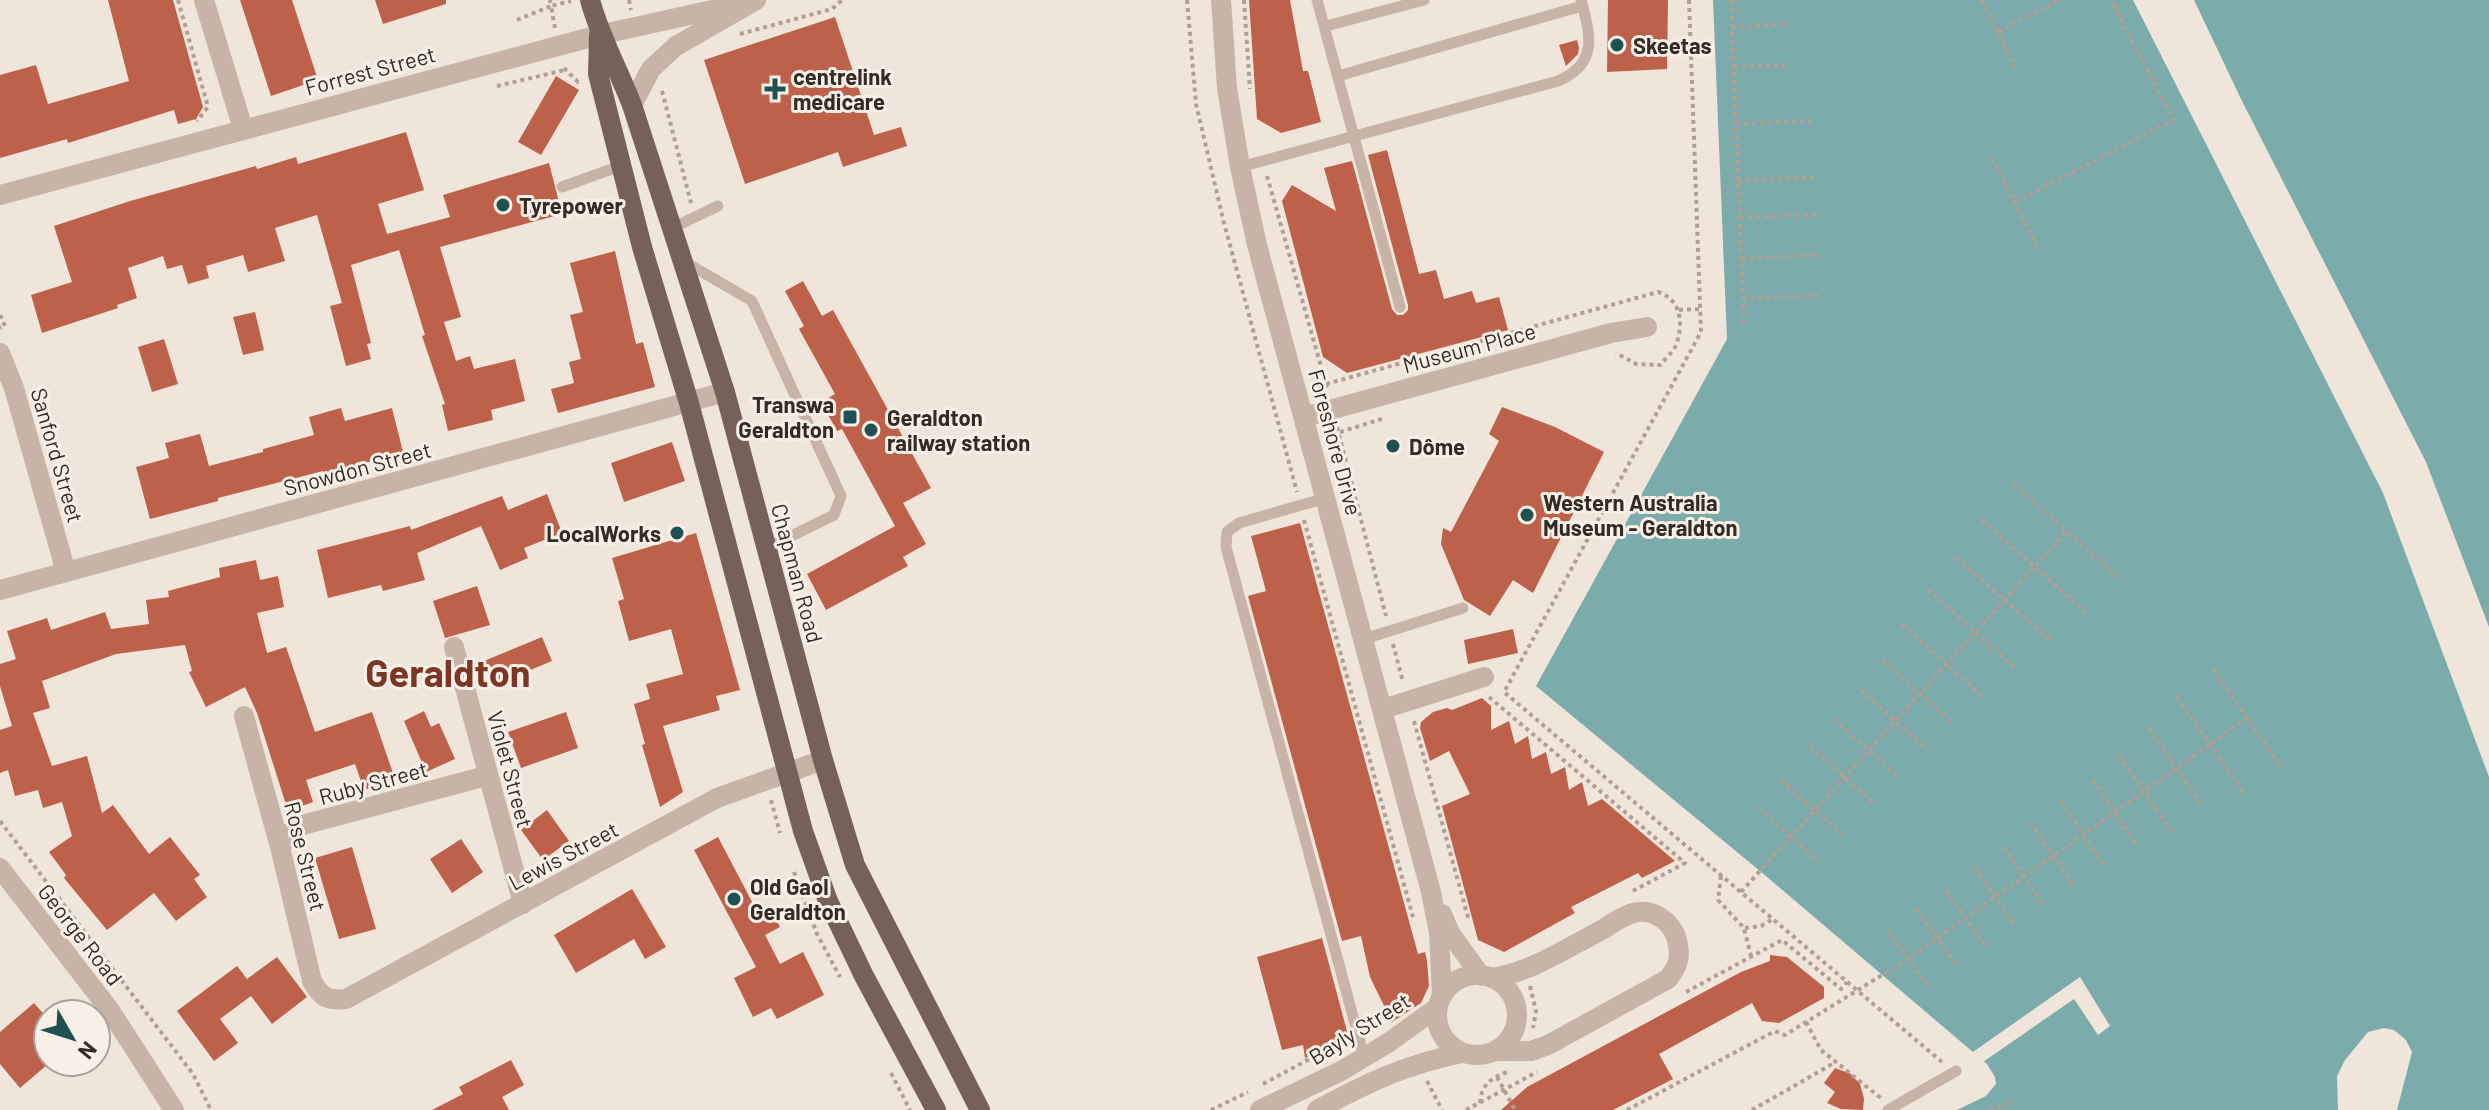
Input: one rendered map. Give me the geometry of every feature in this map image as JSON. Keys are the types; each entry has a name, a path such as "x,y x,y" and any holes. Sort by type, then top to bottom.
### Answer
{"main road":[{"name":"Chapman Road","path":"590,0 599,35 617,66 632,105 725,392 823,760 855,865 980,1110"},
{"name":"Chapman Road","path":"599,35 598,74 642,247 689,403 803,831 828,901 864,976 936,1110"}],"street":[{"path":"204,0 243,129"},
{"path":"632,105 651,69 676,46 755,0"},
{"name":"Forrest Street","path":"0,195 599,35 755,0"},
{"name":"Foreshore Drive","path":"1221,0 1227,88 1257,245 1431,892 1439,933 1440,1001"},
{"name":"Museum Place","path":"1304,417 1611,333 1647,327"},
{"name":"Sanford Street","path":"0,353 14,388 66,572"},
{"name":"Snowdon Street","path":"0,590 725,392"},
{"name":"Violet Street","path":"454,647 486,776 523,904"},
{"path":"1383,709 1483,684"},
{"name":"Rose Street","path":"244,716 312,981 320,995 331,1001"},
{"name":"Lewis Street","path":"331,1001 346,999 717,798 823,760"},
{"name":"Ruby Street","path":"280,847 295,827 486,776"},
{"name":"George Road","path":"0,868 109,1009 174,1110"},
{"name":"Foreshore Drive","path":"1431,892 1450,933 1486,977"},
{"path":"1317,1110 1369,1082 1416,1063 1462,1053 1531,1051 1548,1045 1668,979 1679,964 1676,934 1668,922 1656,915 1635,912 1529,968 1458,980 1440,1001 1437,1018 1445,1039 1462,1053"},
{"path":"1486,977 1509,992 1517,1013 1512,1035 1496,1051"},
{"name":"Bayly Street","path":"1260,1110 1341,1071 1440,1001"}],"lane":[{"path":"1317,0 1400,307"},
{"path":"1326,26 1424,0"},
{"path":"1240,167 1558,81 1575,74 1584,62 1589,47 1588,25 1582,3 1338,76"},
{"path":"562,187 623,165"},
{"path":"672,228 718,206"},
{"path":"683,261 752,301 841,496 834,515 767,548"},
{"path":"1326,498 1239,523 1227,532 1226,547 1364,1057"},
{"path":"1364,639 1463,608"},
{"path":"1886,1105 1951,1068"}],"path":[{"path":"178,0 205,98"},
{"path":"517,20 550,3 573,0"},
{"path":"734,35 832,9 842,0"},
{"path":"1187,0 1196,104 1224,223 1414,922"},
{"path":"1244,0 1250,94"},
{"path":"1689,0 1701,332 1504,692 1951,1068"},
{"path":"1731,0 1744,326"},
{"path":"1982,0 2015,68"},
{"path":"1998,32 2059,0"},
{"path":"2015,202 2173,120 2111,0"},
{"path":"550,3 554,22"},
{"path":"1732,28 1784,24"},
{"path":"1734,67 1786,65"},
{"path":"529,78 565,70 578,82 582,79"},
{"path":"662,91 692,206"},
{"path":"1736,124 1813,121"},
{"path":"1992,158 2037,247"},
{"path":"1738,181 1816,177"},
{"path":"1269,183 1329,393"},
{"path":"1740,217 1817,215"},
{"path":"1741,259 1817,255"},
{"path":"1326,384 1658,292 1669,295 1679,310 1700,309"},
{"path":"1743,299 1819,295"},
{"path":"0,315 5,326 0,328"},
{"path":"1336,422 1405,690"},
{"path":"1332,460 1345,456"},
{"path":"2014,484 2118,577"},
{"path":"1982,520 2086,613"},
{"path":"1741,892 2066,532"},
{"path":"1956,558 2052,641"},
{"path":"1928,590 2015,668"},
{"path":"1902,624 1983,697"},
{"path":"1883,660 1953,723"},
{"path":"2213,669 2282,768"},
{"path":"1483,684 1685,863 1629,893"},
{"path":"1861,690 1927,749"},
{"path":"2177,697 2246,796"},
{"path":"1411,708 1470,926"},
{"path":"1627,1110 1775,1031 1785,1035 1908,959 2247,718"},
{"path":"1834,719 1900,778"},
{"path":"2149,728 2203,807"},
{"path":"1810,746 1875,804"},
{"path":"2119,756 2174,834"},
{"path":"1781,780 1842,835"},
{"path":"2093,780 2137,846"},
{"path":"2061,801 2106,868"},
{"path":"1758,807 1819,862"},
{"path":"0,821 193,1074 211,1110"},
{"path":"2030,822 2075,888"},
{"path":"2004,847 2043,904"},
{"path":"1975,868 2015,926"},
{"path":"1721,876 1718,900 1744,928 1751,956 1782,940 1841,989 1847,982"},
{"path":"1946,890 1986,947"},
{"path":"1916,909 1959,968"},
{"path":"1744,928 1761,926 1773,919"},
{"path":"1888,931 1929,987"},
{"path":"1527,978 1536,1011 1531,1035"},
{"path":"1806,1022 1821,1050 1886,1105"},
{"path":"1262,1085 1358,1033"},
{"path":"1752,1110 1836,1062"},
{"path":"1480,1103 1480,1092 1487,1082 1497,1076 1520,1071 1527,1077"},
{"path":"1424,1075 1442,1110"},
{"path":"1497,1076 1515,1110"},
{"path":"1211,1110 1250,1091"},
{"path":"1990,1110 2014,1101"}],"water":[{"path":"1713,0 2133,0 2383,493 2489,777 2489,1110 2397,1110 2412,1052 2406,1040 2394,1030 2384,1028 2368,1032 2345,1060 2337,1076 2338,1110 1957,1110 1986,1096 1996,1084 1987,1064 1536,686 1727,339"},
{"path":"2194,0 2489,0 2489,627 2426,462 2241,99"}],"pier":[{"path":"2080,977 2110,1026 2098,1035 2074,999 1980,1064 1970,1054"}],"building":[{"path":"108,0 173,0 203,107 196,119 178,124 174,110 68,143 67,139 0,158 0,75 36,65 48,104 129,81"},
{"path":"240,0 292,0 318,80 271,96"},
{"path":"375,0 446,0 446,4 383,24"},
{"path":"1249,0 1290,0 1303,71 1308,71 1321,122 1281,133 1257,119"},
{"path":"1608,0 1668,0 1667,69 1607,72"},
{"path":"835,17 874,135 901,127 907,146 843,167 838,152 745,184 704,60"},
{"path":"1577,40 1578,54 1566,66 1559,45"},
{"path":"556,76 579,90 541,155 518,142"},
{"path":"406,132 424,190 378,204 387,234 450,217 443,195 549,163 562,214 440,247 461,317 444,322 456,361 470,356 474,369 515,359 525,401 491,410 493,420 448,431 442,405 445,404 422,336 425,335 399,250 351,265 371,343 367,344 371,359 346,366 330,306 342,303 317,215 275,228 285,261 248,272 243,255 206,266 209,278 188,284 182,265 167,269 163,256 128,268 137,298 117,305 118,308 42,333 31,295 72,282 54,226 256,166 257,169 296,157 298,164"},
{"path":"1387,150 1419,274 1436,270 1444,299 1472,291 1476,303 1499,297 1508,330 1347,373 1323,357 1282,201 1292,185 1336,211 1324,168 1352,161 1392,309 1397,315 1403,315 1408,305 1368,155"},
{"path":"615,251 636,344 643,342 655,387 558,413 551,389 574,383 569,362 581,359 570,315 583,312 570,263"},
{"name":"Geraldton railway station","path":"803,281 822,316 833,310 931,488 903,503 926,544 903,557 908,566 826,610 807,574 895,526 842,429 837,431 821,402 835,394 799,329 804,326 785,291"},
{"path":"255,312 264,350 243,355 233,317"},
{"path":"164,339 178,384 152,392 138,347"},
{"path":"1502,407 1555,427 1604,452 1533,593 1513,580 1490,616 1464,600 1441,544 1443,528 1451,532 1499,441 1489,434"},
{"path":"341,408 345,421 392,408 403,452 324,475 323,471 218,498 218,501 150,519 136,467 169,458 165,443 200,434 209,466 314,435 309,417"},
{"path":"672,442 685,481 624,502 611,463"},
{"path":"547,494 562,533 524,548 528,558 500,570 481,526 417,553 425,580 383,591 381,585 328,598 317,550 410,526 411,530 502,496 508,510"},
{"path":"1300,523 1418,954 1425,952 1427,961 1429,986 1421,1003 1392,1022 1370,977 1361,936 1342,941 1248,596 1266,591 1251,536"},
{"path":"696,533 740,690 716,696 720,710 663,726 683,792 660,807 634,704 650,699 646,684 683,674 671,629 629,641 618,601 624,599 612,558"},
{"path":"256,560 260,580 278,576 284,607 257,613 267,653 286,647 315,732 372,712 395,779 364,790 355,764 306,780 313,802 288,811 257,713 245,687 206,707 189,672 192,671 185,645 116,654 42,681 50,708 33,713 52,766 87,756 102,813 113,805 149,854 170,837 200,875 194,879 207,897 176,921 154,893 107,930 64,878 66,875 49,852 72,836 62,802 43,808 38,790 15,796 8,770 0,773 0,730 12,726 0,686 0,664 16,659 7,631 47,618 51,630 105,612 111,629 149,624 146,600 169,597 168,591 220,577 219,568"},
{"path":"477,586 490,625 445,638 433,601"},
{"path":"1513,629 1518,653 1468,664 1464,640"},
{"path":"542,637 552,661 494,685 484,661"},
{"path":"1482,698 1491,706 1491,730 1509,721 1515,744 1528,736 1532,759 1546,752 1551,774 1565,767 1569,790 1582,782 1588,806 1602,799 1675,861 1642,878 1638,873 1571,907 1575,913 1504,952 1478,940 1442,806 1470,794 1449,751 1430,761 1420,728 1421,722 1433,712 1447,708 1452,710"},
{"path":"424,711 431,727 439,723 455,759 426,772 404,721"},
{"path":"566,712 578,748 521,768 508,732"},
{"path":"547,810 569,841 543,860 521,830"},
{"path":"718,837 760,917 772,911 780,927 765,935 780,964 803,952 824,995 777,1019 771,1008 753,1017 734,978 756,967 694,850"},
{"path":"461,839 483,872 452,893 430,859"},
{"path":"352,847 376,929 339,939 315,858"},
{"path":"632,889 666,947 645,959 634,939 576,973 554,935"},
{"path":"1322,938 1348,1035 1305,1058 1303,1045 1282,1050 1257,957"},
{"path":"1770,955 1787,957 1824,987 1824,998 1779,1023 1762,1021 1752,1003 1659,1054 1673,1079 1613,1110 1501,1110 1527,1087 1741,972 1770,961"},
{"path":"277,957 307,997 272,1024 251,996 220,1019 238,1043 214,1061 177,1011 237,966 247,979"},
{"path":"32,1005 32,1078 20,1088 0,1064 0,1032"},
{"path":"511,1060 524,1085 502,1097 509,1110 432,1110 463,1094 459,1087"},
{"path":"1835,1068 1851,1074 1860,1084 1863,1110 1841,1109 1827,1103 1835,1092 1824,1083"}],"place":[{"name":"Skeetas","path":"1617,45"},
{"name":"centrelink medicare","path":"775,89"},
{"name":"Tyrepower","path":"503,205"},
{"name":"Transwa Geraldton","path":"850,417"},
{"name":"Geraldton railway station","path":"871,430"},
{"name":"Dôme","path":"1393,446"},
{"name":"Western Australia Museum - Geraldton","path":"1527,515"},
{"name":"LocalWorks","path":"677,533"},
{"name":"Old Gaol Geraldton","path":"734,899"}],"district":[{"name":"Geraldton","path":"448,672"}]}
